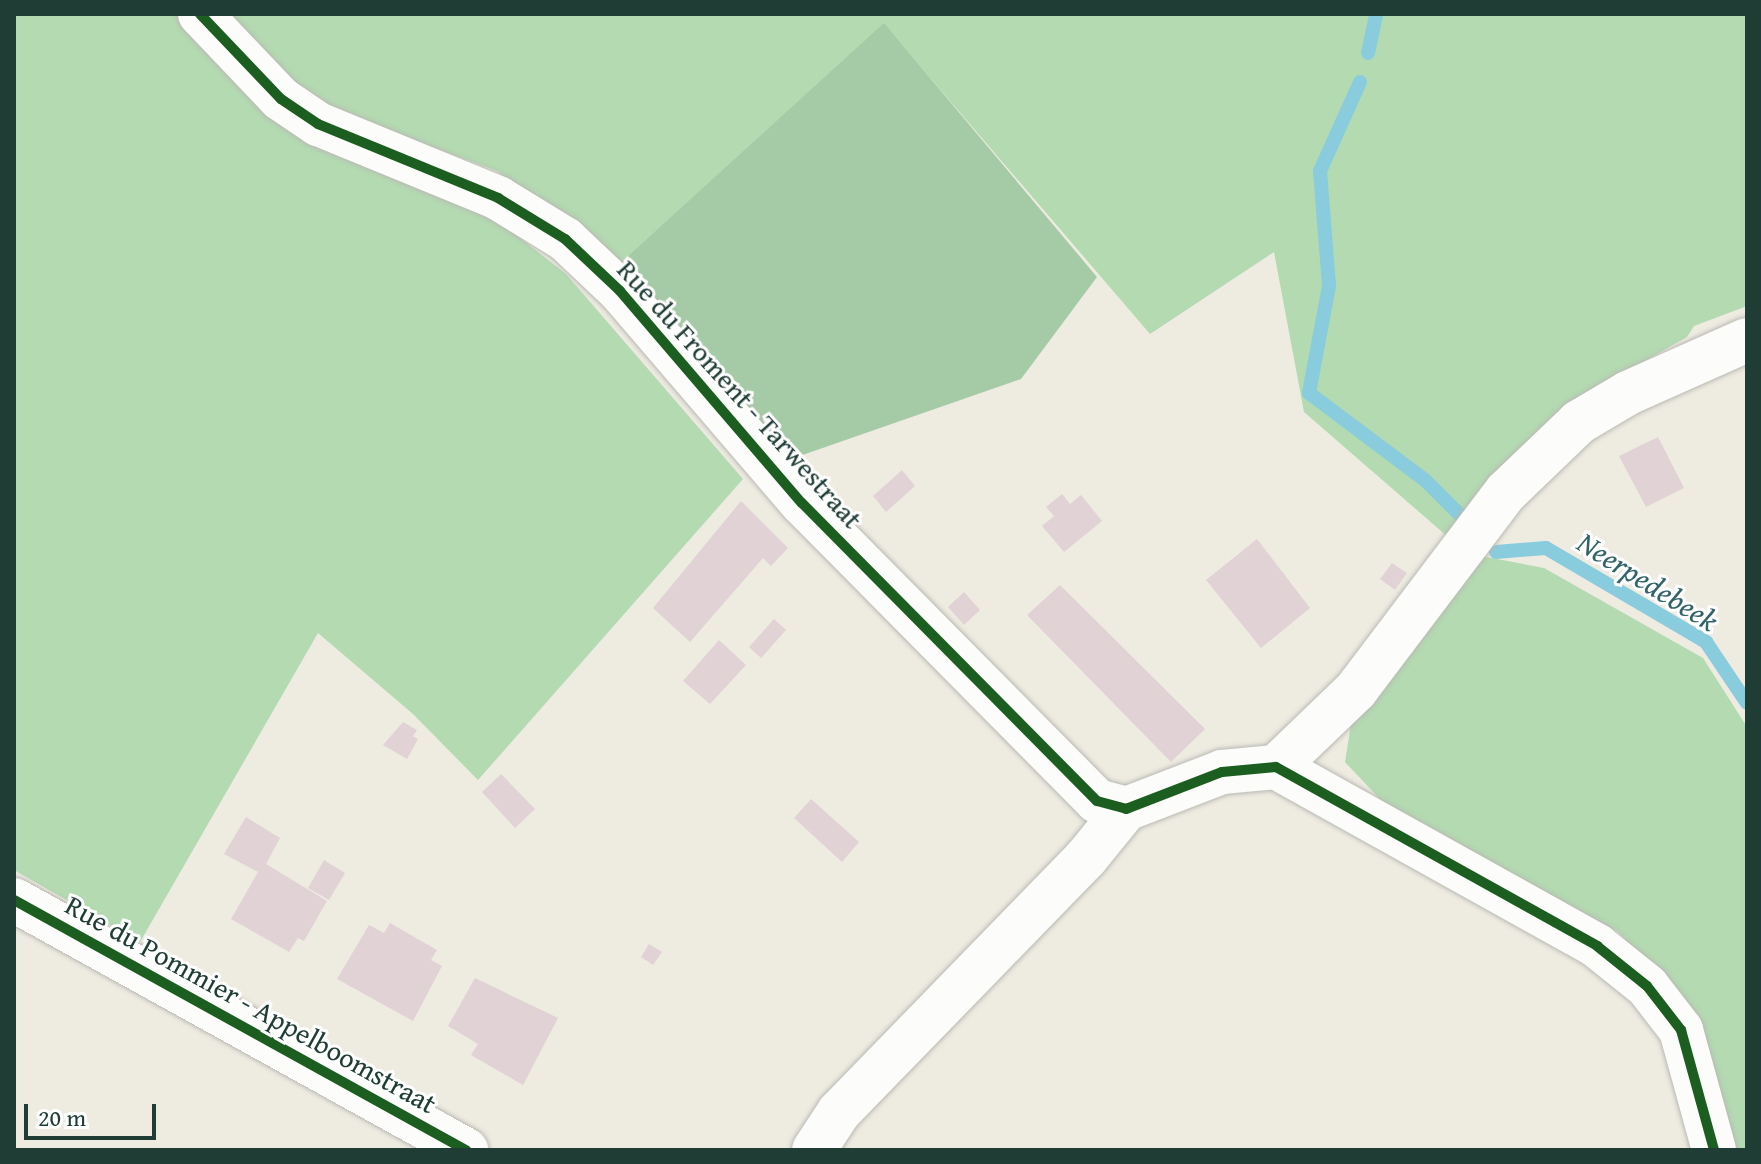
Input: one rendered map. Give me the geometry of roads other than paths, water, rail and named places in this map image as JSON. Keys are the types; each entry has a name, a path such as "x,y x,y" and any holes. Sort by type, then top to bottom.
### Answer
{"street":[{"name":"Rue du Froment - Tarwestraat","path":"200,14 281,99 318,124 498,198 565,239 620,291 813,514 1097,801 1126,809"},
{"path":"1276,767 1356,690 1506,492 1579,422 1628,393 1747,340"},
{"path":"814,1150 839,1112 1086,858 1126,809 1222,772 1276,767 1597,946 1647,986 1681,1030 1714,1150"},
{"name":"Rue du Pommier - Appelboomstraat","path":"14,900 466,1150"}],"waterway":[{"name":"Neerpedebeek","path":"1368,53 1376,14"},
{"name":"Neerpedebeek","path":"1360,82 1320,171 1329,286 1309,393 1425,480 1461,516"},
{"name":"Neerpedebeek","path":"1496,552 1546,548 1706,642 1747,703"}]}
